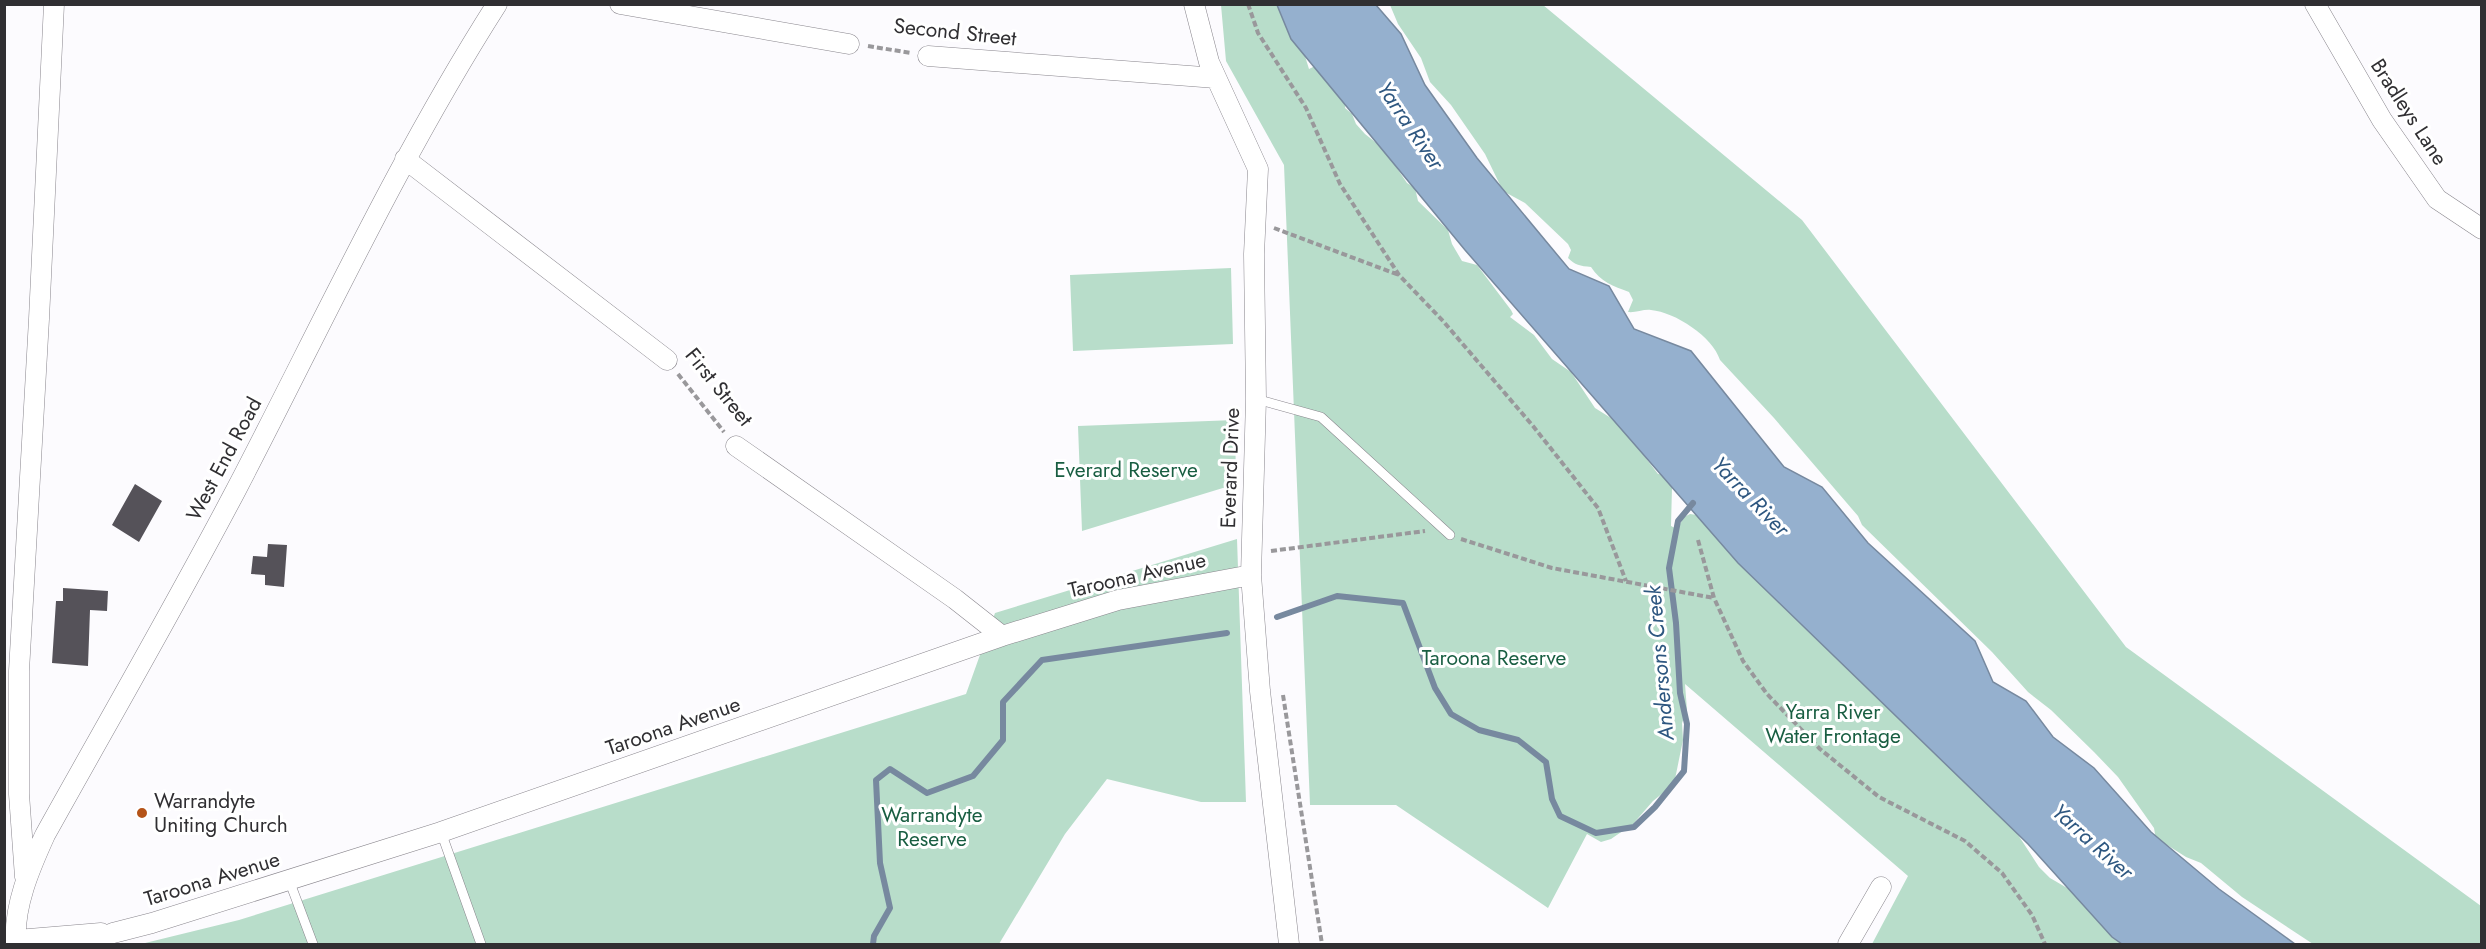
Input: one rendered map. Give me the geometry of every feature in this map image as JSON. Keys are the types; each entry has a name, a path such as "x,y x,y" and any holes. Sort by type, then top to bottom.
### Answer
{"street":[{"path":"25,885 19,794 19,670 54,4"},
{"name":"West End Road","path":"12,942 25,885 45,835 235,491 405,159 455,70 497,4"},
{"path":"620,4 849,44"},
{"name":"Everard Drive","path":"1194,4 1216,78 1258,169 1254,254 1256,399 1251,575 1260,691 1289,945"},
{"name":"Bradleys Lane","path":"2315,4 2382,120 2437,199 2481,228"},
{"name":"Second Street","path":"928,56 1216,78"},
{"name":"First Street","path":"405,159 667,360"},
{"name":"First Street","path":"736,446 955,599 1002,636"},
{"name":"Taroona Avenue","path":"85,945 113,933 441,832 1002,636 1118,600 1251,575"},
{"path":"1848,945 1881,887"},
{"name":"Taroona Avenue","path":"12,942 83,933 113,933"}],"lane":[{"path":"1256,399 1321,417 1446,532"},
{"path":"441,832 481,945"},
{"path":"289,880 313,945"}],"path":[{"path":"1248,4 1258,33 1306,108 1340,184 1400,275 1443,321 1533,426 1598,508 1626,581"},
{"name":"Second Street","path":"849,44 928,56"},
{"path":"1257,221 1400,275"},
{"name":"First Street","path":"667,360 736,446"},
{"path":"1251,554 1446,532 1552,568 1714,598"},
{"path":"1698,540 1714,598 1743,661 1767,694 1820,749 1879,797 1965,841 2002,873 2032,915 2045,945"},
{"path":"1281,686 1322,945"}],"green space":[{"path":"1221,5 1277,5 1287,25 1300,40 1309,69 1315,66 1346,102 1345,108 1352,114 1356,124 1384,149 1407,183 1415,188 1418,201 1448,230 1452,244 1462,261 1477,265 1511,310 1513,314 1510,317 1534,335 1552,359 1571,372 1595,408 1619,423 1658,474 1667,475 1672,487 1671,526 1677,529 1684,517 1690,514 1697,515 2007,818 2039,867 2050,878 2163,944 1872,944 1908,876 1685,684 1687,710 1682,723 1683,740 1674,784 1653,801 1633,824 1611,839 1601,842 1587,834 1548,908 1396,805 1310,805 1284,165 1226,61"},
{"path":"1390,5 1543,5 1802,220 2126,647 2481,906 2481,944 2313,944 2242,897 2201,863 2186,857 2153,836 2154,828 2118,777 2051,710 2028,692 1992,652 1862,525 1858,516 1774,418 1720,360 1710,343 1692,327 1671,315 1648,310 1628,312 1633,300 1629,292 1603,280 1591,267 1578,265 1568,258 1571,250 1568,244 1525,203 1503,191 1485,154 1451,105 1430,82 1421,58 1398,24"},
{"path":"1231,268 1233,344 1073,351 1070,275"},
{"name":"Everard Reserve","path":"1235,420 1236,484 1082,531 1078,426"},
{"name":"Warrandyte Reserve","path":"1237,539 1246,802 1201,802 1107,779 1065,834 999,944 141,944 239,920 966,694 995,613"}],"water":[{"name":"Yarra River","path":"1277,5 1376,5 1401,34 1425,85 1477,158 1569,269 1609,286 1634,329 1691,351 1784,467 1822,487 1868,543 1975,641 1993,682 2026,701 2053,737 2094,768 2151,832 2219,889 2295,944 2122,944 2112,937 2028,844 1738,563 1465,250 1291,39"}],"building":[{"path":"135,484 162,501 139,542 112,525"},
{"path":"268,544 287,545 284,587 265,585 265,575 251,574 253,556 267,557"},
{"path":"63,588 108,591 107,611 90,610 88,666 52,663 56,601 63,601"}],"waterway":[{"name":"Andersons Creek","path":"1277,617 1337,596 1403,603 1435,688 1451,714 1479,730 1518,740 1546,762 1552,799 1560,816 1596,833 1634,827 1655,807 1684,771 1687,724 1680,693 1676,623 1669,568 1678,521 1693,503"},
{"name":"Andersons Creek","path":"873,944 874,936 890,908 880,863 876,780 890,769 927,793 973,776 1003,740 1003,702 1042,660 1227,633"}],"place":[{"name":"Warrandyte Uniting Church","path":"142,813"}],"park label":[{"name":"Taroona Reserve","path":"1494,658"},
{"name":"Yarra River Water Frontage","path":"1833,724"}]}
